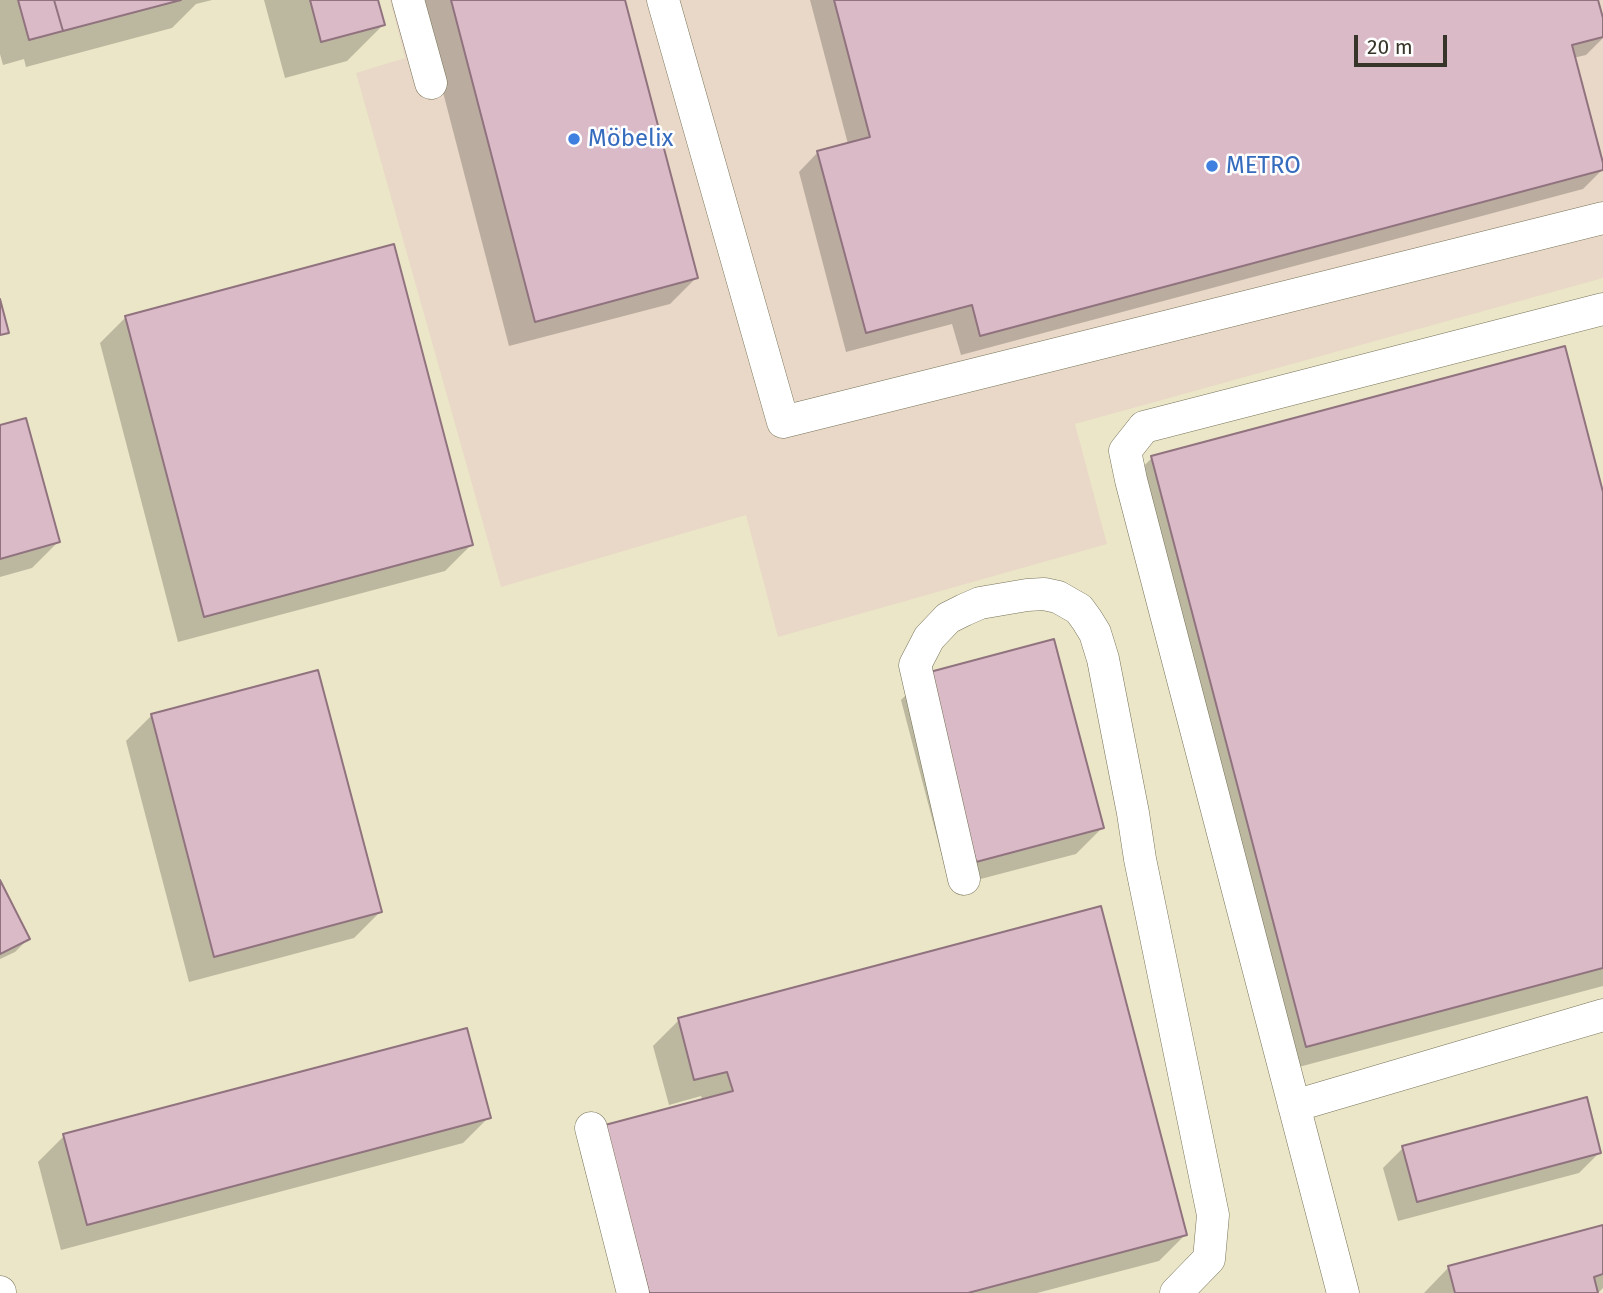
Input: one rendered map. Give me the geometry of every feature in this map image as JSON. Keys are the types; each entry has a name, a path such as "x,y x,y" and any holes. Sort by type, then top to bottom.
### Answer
{"street":[{"path":"408,0 431,83"},
{"path":"663,0 783,422 1603,218"},
{"path":"1343,1293 1125,451 1144,427 1603,309"},
{"path":"964,879 915,665 929,638 948,618 964,610 981,603 1027,595 1058,597 1079,609 1087,620 1095,633 1103,659 1140,859 1213,1215 1209,1259 1176,1293"},
{"path":"1294,1105 1603,1015"},
{"path":"591,1128 633,1293"}],"shaded area":[{"path":"390,0 1603,0 1603,278 1075,424 1107,544 778,637 746,515 501,587 356,73 405,58"}],"building":[{"path":"18,0 54,0 63,31 29,40"},
{"path":"54,0 181,0 63,31"},
{"path":"310,0 378,0 385,25 321,42"},
{"name":"Möbelix","path":"451,0 625,0 698,278 535,322"},
{"name":"METRO","path":"834,0 1598,0 1603,18 1603,37 1572,45 1603,170 980,336 972,305 866,333 817,151 870,137"},
{"path":"394,244 473,545 204,617 125,316"},
{"path":"0,299 9,333 0,335"},
{"path":"1565,346 1603,492 1603,968 1306,1047 1151,456"},
{"path":"26,418 60,542 0,559 0,425"},
{"path":"1054,639 1104,828 976,862 926,673"},
{"path":"318,670 382,912 214,957 151,714"},
{"path":"0,880 30,939 0,954"},
{"path":"1101,906 1187,1235 968,1293 649,1293 605,1125 733,1091 727,1072 694,1080 678,1018"},
{"path":"467,1028 491,1118 87,1225 63,1134"},
{"path":"1587,1097 1601,1153 1417,1202 1402,1146"},
{"path":"1603,1225 1603,1274 1594,1277 1598,1293 1455,1293 1448,1266"}],"place":[{"name":"Möbelix","path":"574,139"},
{"name":"METRO","path":"1212,166"}]}
